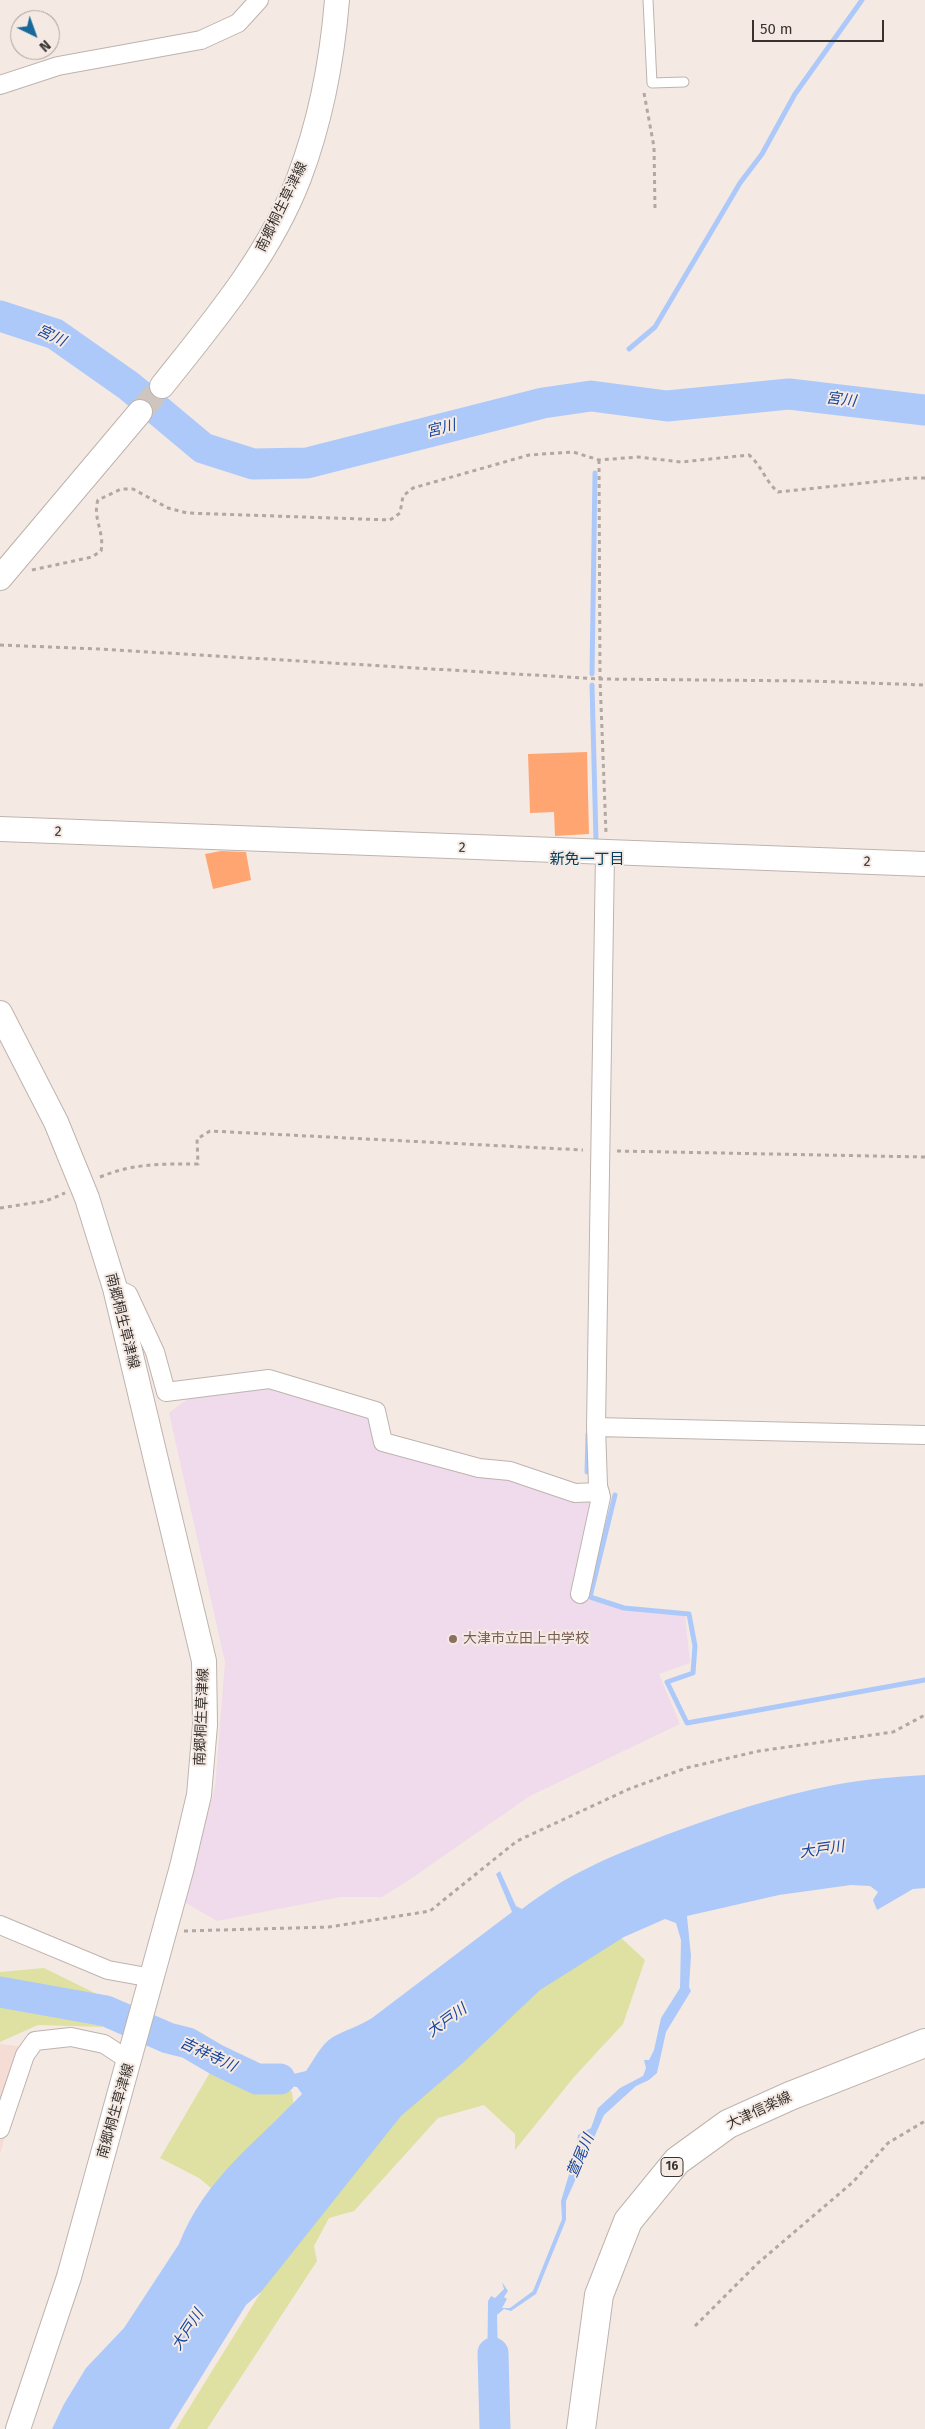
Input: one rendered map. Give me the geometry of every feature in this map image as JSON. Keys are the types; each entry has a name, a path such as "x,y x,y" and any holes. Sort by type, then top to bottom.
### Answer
{"main road":[{"name":"南郷桐生草津線","path":"162,386 242,282 278,221 298,180 310,147 331,62 337,0"},
{"path":"6,570 140,412"},
{"name":"2","path":"0,829 605,854 925,864"},
{"name":"南郷桐生草津線","path":"0,1013 56,1122 82,1185 115,1288 204,1662 205,1725 199,1795 166,1932 69,2277 18,2429"},
{"name":"大津信楽線","path":"581,2429 599,2295 628,2221 677,2161 728,2124 790,2096 925,2044"}],"street":[{"path":"0,85 58,66 202,40 238,22 259,0"},
{"path":"580,1594 601,1497 598,1486 596,1427 605,854"},
{"path":"115,1288 128,1294 155,1352 166,1392 269,1378 376,1411 383,1442 479,1468 510,1471 575,1493 600,1492"},
{"path":"596,1427 925,1435"},
{"path":"0,1925 108,1970 152,1978"},
{"path":"0,2129 25,2055 35,2041 71,2038 104,2044 131,2057"}],"lane":[{"path":"648,0 652,83 684,82"}],"path":[{"path":"642,85 649,113 654,147 655,209"},
{"path":"6,570 33,570 96,554 100,551 103,541 94,509 98,500 121,489 133,489 168,508 187,513 390,520 400,513 403,496 413,488 529,455 573,452 599,460 638,457 681,462 749,455 759,463 769,484 778,492 925,478"},
{"path":"599,460 600,679 606,826 605,854"},
{"path":"0,645 108,649 600,679 810,681 925,685"},
{"path":"0,1208 46,1201 116,1170 146,1164 198,1164 196,1139 210,1131 600,1150 925,1157"},
{"path":"166,1932 329,1927 430,1911 517,1841 629,1789 686,1768 759,1751 893,1732 925,1715"},
{"path":"695,2326 797,2227 853,2182 888,2143 925,2121"}],"shaded area":[{"name":"大津市立田上中学校","path":"267,1388 370,1416 377,1449 592,1500 570,1595 624,1609 685,1615 690,1663 659,1674 680,1724 530,1796 382,1897 340,1897 217,1921 184,1902 215,1787 225,1662 169,1413 190,1397"},
{"path":"0,2044 32,2048 0,2154"}],"green space":[{"path":"618,1935 645,1960 623,2024 574,2077 515,2150 515,2134 484,2105 438,2118 354,2211 329,2218 314,2246 317,2261 207,2429 176,2429 289,2247 396,2114 537,1985"},
{"path":"44,1968 103,1997 102,2027 38,2025 0,2042 0,1972"},
{"path":"245,2067 292,2092 295,2116 217,2193 199,2178 160,2158 212,2069"}],"water":[{"name":"大戸川","path":"925,1775 925,1888 913,1889 877,1910 873,1900 878,1892 870,1886 851,1885 779,1895 687,1916 691,1956 689,1987 691,1991 666,2032 657,2073 649,2080 636,2086 604,2115 566,2201 566,2220 536,2294 511,2311 504,2309 497,2315 499,2396 502,2401 499,2405 487,2383 488,2301 491,2296 495,2298 504,2289 502,2282 508,2291 504,2297 507,2299 502,2308 510,2308 533,2291 562,2219 561,2201 576,2151 578,2135 591,2128 598,2108 620,2088 643,2076 646,2068 644,2060 649,2060 654,2050 661,2018 680,1988 681,1940 676,1923 665,1919 624,1937 540,1990 464,2062 401,2116 261,2292 246,2305 169,2429 52,2429 64,2404 86,2368 124,2328 179,2244 202,2200 233,2163 302,2094 297,2087 255,2081 235,2070 264,2075 278,2072 289,2075 306,2071 321,2048 329,2040 372,2018 512,1912 496,1874 500,1871 516,1906 522,1909 556,1885 607,1859 663,1836 726,1814 769,1800 834,1785"}],"building":[{"path":"587,752 589,834 555,836 554,812 530,813 528,754"},
{"path":"221,851 246,852 251,880 213,889 205,854"}],"waterway":[{"path":"629,349 655,327 740,183 762,154 795,94 862,0"},
{"name":"宮川","path":"0,316 55,334 129,386 203,448 253,464 307,463 543,403 591,396 667,406 789,394 925,410"},
{"path":"592,674 595,473"},
{"path":"592,685 596,840"},
{"path":"587,1472 588,1434"},
{"path":"615,1495 590,1597 624,1608 689,1614 695,1646 693,1673 667,1682 687,1723 925,1680"},
{"name":"吉祥寺川","path":"0,1992 106,2011 168,2038 188,2043 217,2060 257,2079 280,2079"},
{"name":"萱尾川","path":"493,2353 495,2429"}],"tunnel":[{"path":"140,412 162,386"}],"place":[{"name":"大津市立田上中学校","path":"453,1639"}],"district":[{"name":"新免一丁目","path":"587,860"}]}
